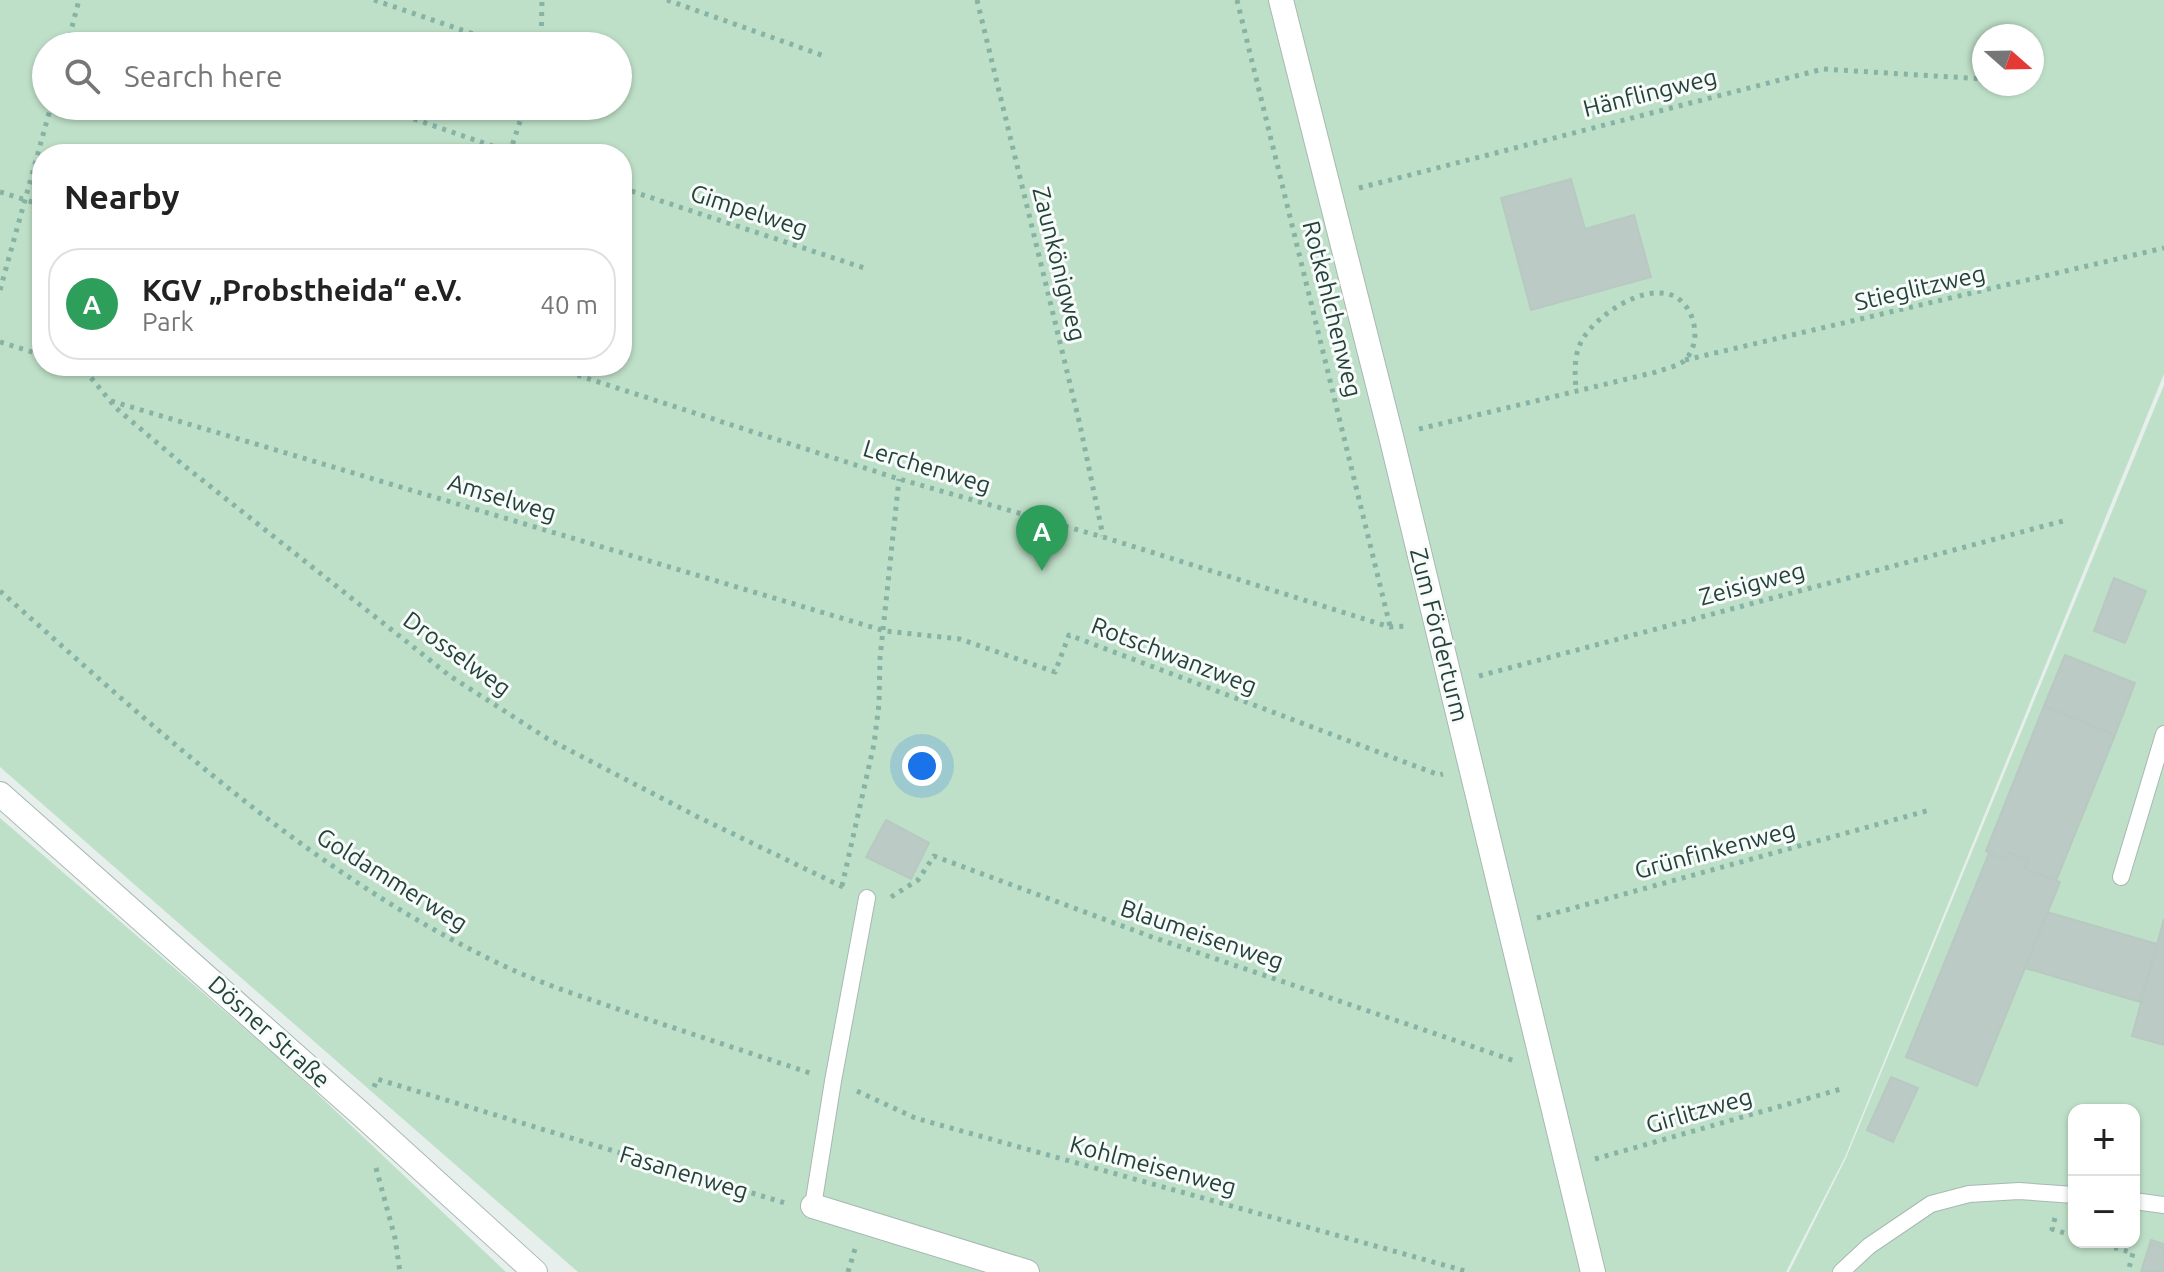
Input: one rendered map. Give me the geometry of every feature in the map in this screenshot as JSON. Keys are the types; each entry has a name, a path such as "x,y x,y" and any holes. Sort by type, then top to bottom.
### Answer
{"street":[{"name":"Zum Förderturm","path":"1281,0 1391,436 1593,1272"},
{"name":"Dösner Straße","path":"0,794 535,1272"},
{"path":"813,1206 1027,1272"}],"lane":[{"path":"2121,877 2164,734"},
{"path":"813,1206 867,898"},
{"path":"1841,1272 1869,1246 1931,1204 1969,1194 2019,1191 2068,1195"},
{"path":"2140,1202 2164,1205"}],"path":[{"path":"71,32 79,0"},
{"path":"374,0 468,32"},
{"path":"541,32 542,0"},
{"path":"667,0 827,57"},
{"name":"Zaunkönigweg","path":"977,0 1080,425 1103,537"},
{"name":"Rotkehlchenweg","path":"1237,0 1390,627"},
{"name":"Hänflingweg","path":"1331,196 1569,132 1823,69 1972,78"},
{"path":"41,144 47,120"},
{"path":"417,120 487,144"},
{"path":"513,144 520,120"},
{"path":"0,290 32,177"},
{"name":"Gimpelweg","path":"632,191 864,268"},
{"path":"0,192 32,202"},
{"name":"Stieglitzweg","path":"1391,436 1656,372 1684,360 2164,248"},
{"path":"1576,390 1574,363 1584,337 1625,301 1651,294 1670,294 1688,308 1694,321 1693,344 1684,360"},
{"path":"0,342 32,352"},
{"name":"Drosselweg","path":"90,376 109,400 182,464 450,676 548,739 696,816 867,898"},
{"name":"Lerchenweg","path":"580,376 899,479 1103,537 1390,627 1436,621"},
{"name":"Amselweg","path":"109,400 885,631"},
{"path":"842,886 874,744 899,479"},
{"name":"Zeisigweg","path":"1451,683 2063,521"},
{"name":"Goldammerweg","path":"0,591 179,749 271,824 341,873 439,933 505,966 586,998 833,1081"},
{"name":"Rotschwanzweg","path":"885,631 960,639 1055,672 1069,635 1439,775 1471,768"},
{"name":"Grünfinkenweg","path":"1509,925 1930,810"},
{"name":"Blaumeisenweg","path":"867,898 895,897 918,880 934,856 1152,937 1511,1062 1540,1057"},
{"name":"Fasanenweg","path":"361,1114 377,1079 780,1203 813,1206"},
{"name":"Kohlmeisenweg","path":"833,1081 915,1118 1469,1272"},
{"name":"Girlitzweg","path":"1567,1167 1841,1089"},
{"path":"361,1114 395,1238 400,1272"},
{"path":"2058,1231 2068,1234"},
{"path":"2116,1248 2133,1253 2128,1272"}],"green space":[{"path":"0,0 2164,0 2164,374 1845,1157 1786,1272 578,1272 0,767"},
{"path":"2164,385 2164,1272 1789,1272 1846,1158"},
{"path":"0,818 287,1065 506,1272 0,1272"}],"building":[{"path":"1571,179 1585,229 1634,215 1651,277 1531,310 1501,198"},
{"path":"2114,578 2146,591 2125,643 2094,631"},
{"path":"2065,655 2135,683 2115,735 2044,706"},
{"path":"2044,706 2115,735 2056,881 2024,868 2028,860 2009,852 2005,860 1986,851"},
{"path":"886,820 929,843 911,879 866,857"},
{"path":"2009,852 2028,860 2024,868 2060,882 1977,1086 1906,1057 1989,853 2005,860"},
{"path":"2047,912 2157,944 2140,1002 2025,968"},
{"path":"2164,919 2164,1045 2132,1036"},
{"path":"1891,1077 1918,1088 1893,1142 1867,1130"},
{"path":"2151,1240 2164,1244 2164,1272 2141,1272"},
{"path":"2150,1244 2164,1248 2164,1272 2141,1272"}],"place":[{"name":"KGV „Probstheida“ e.V.","path":"1042,571"}]}
